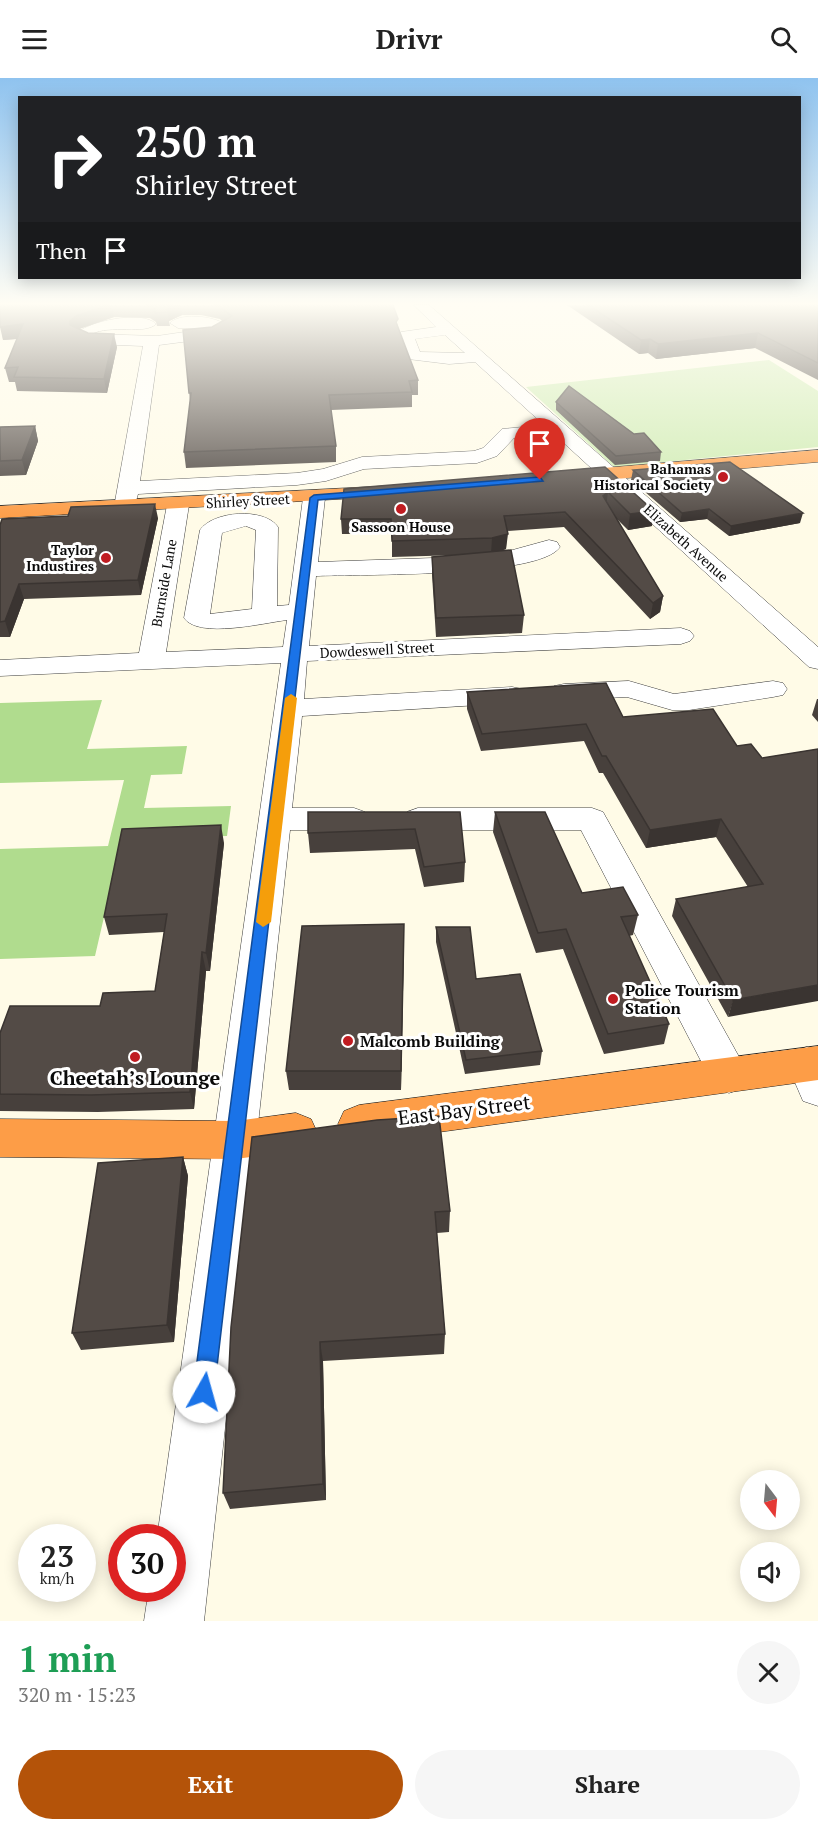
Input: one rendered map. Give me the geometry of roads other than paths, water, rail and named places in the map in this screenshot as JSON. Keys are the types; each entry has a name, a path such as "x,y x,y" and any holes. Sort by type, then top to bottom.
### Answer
{"highway":[{"path":"550,479 818,456"},
{"name":"Shirley Street","path":"0,512 126,498 178,505 314,498 408,490"},
{"name":"East Bay Street","path":"0,1138 236,1140 729,1076 814,1072"}],"street":[{"path":"148,377 126,498 326,475 362,463 458,460 490,452 509,433 559,429"},
{"name":"Elizabeth Avenue","path":"501,377 818,661"},
{"path":"174,1621 290,708 314,498"},
{"name":"Burnside Lane","path":"151,661 178,505"},
{"path":"264,615 267,527 259,521 228,521 211,530 197,618 204,622 301,611"},
{"path":"267,546 308,558 491,563 522,557 549,547"},
{"name":"Dowdeswell Street","path":"0,668 681,636"},
{"path":"290,708 605,689 629,689 672,702 689,702 773,689"},
{"path":"276,819 592,819 729,1076"}],"place":[{"name":"Bahamas Historical Society","path":"723,477"},
{"name":"Sassoon House","path":"401,509"},
{"name":"Taylor Industires","path":"106,558"},
{"name":"Police Tourism Station","path":"613,999"},
{"name":"Malcomb Building","path":"348,1041"},
{"name":"Cheetah’s Lounge","path":"135,1057"}]}
